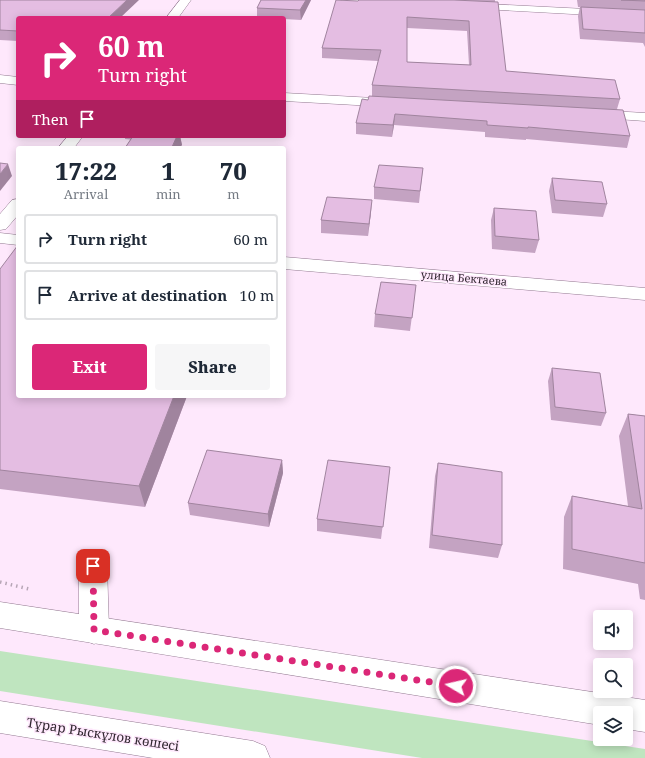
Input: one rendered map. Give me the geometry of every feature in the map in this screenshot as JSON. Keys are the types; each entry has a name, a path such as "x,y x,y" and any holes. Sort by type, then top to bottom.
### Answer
{"street":[{"path":"174,16 186,0"},
{"path":"346,0 402,3"},
{"path":"456,6 645,15"},
{"path":"0,79 16,81"},
{"path":"286,97 402,104"},
{"path":"582,113 645,117"},
{"path":"68,146 74,138"},
{"path":"0,225 16,206"},
{"path":"0,238 16,240"},
{"name":"улица Бектаева","path":"286,263 645,294"},
{"path":"93,566 94,630"},
{"path":"0,615 645,716"},
{"name":"Тұрар Рыскұлов көшесі","path":"0,717 253,758"}],"green space":[{"path":"0,651 593,741 593,746 625,746 645,749 645,758 422,758 0,691"}],"building":[{"path":"0,0 127,0 110,16 16,16 16,31 0,30"},
{"path":"261,0 306,0 300,10 257,8"},
{"path":"336,0 454,0 498,2 506,71 615,80 620,99 372,85 381,50 322,48","holes":["407,17 469,21 471,65 407,62"]},
{"path":"621,0 645,0 645,1"},
{"path":"581,7 645,10 645,33 583,29"},
{"path":"369,96 623,110 630,136 487,125 487,121 395,114 393,125 356,123 362,99 368,100"},
{"path":"132,138 176,138 172,146 126,146"},
{"path":"0,163 8,164 0,174"},
{"path":"379,165 423,168 420,191 374,187"},
{"path":"552,178 602,182 607,204 555,200"},
{"path":"327,197 372,200 369,224 321,220"},
{"path":"494,208 536,211 539,240 495,236"},
{"path":"16,248 16,398 173,398 139,486 0,470 0,269"},
{"path":"381,282 416,285 412,318 375,314"},
{"path":"552,368 600,373 606,413 555,407"},
{"path":"628,414 645,416 645,563 572,549 572,496 642,509"},
{"path":"207,450 282,460 268,514 188,503"},
{"path":"328,460 390,467 383,527 317,519"},
{"path":"438,463 502,472 502,545 432,535"}],"route":[{"path":"93,566 94,630 456,686"}]}
